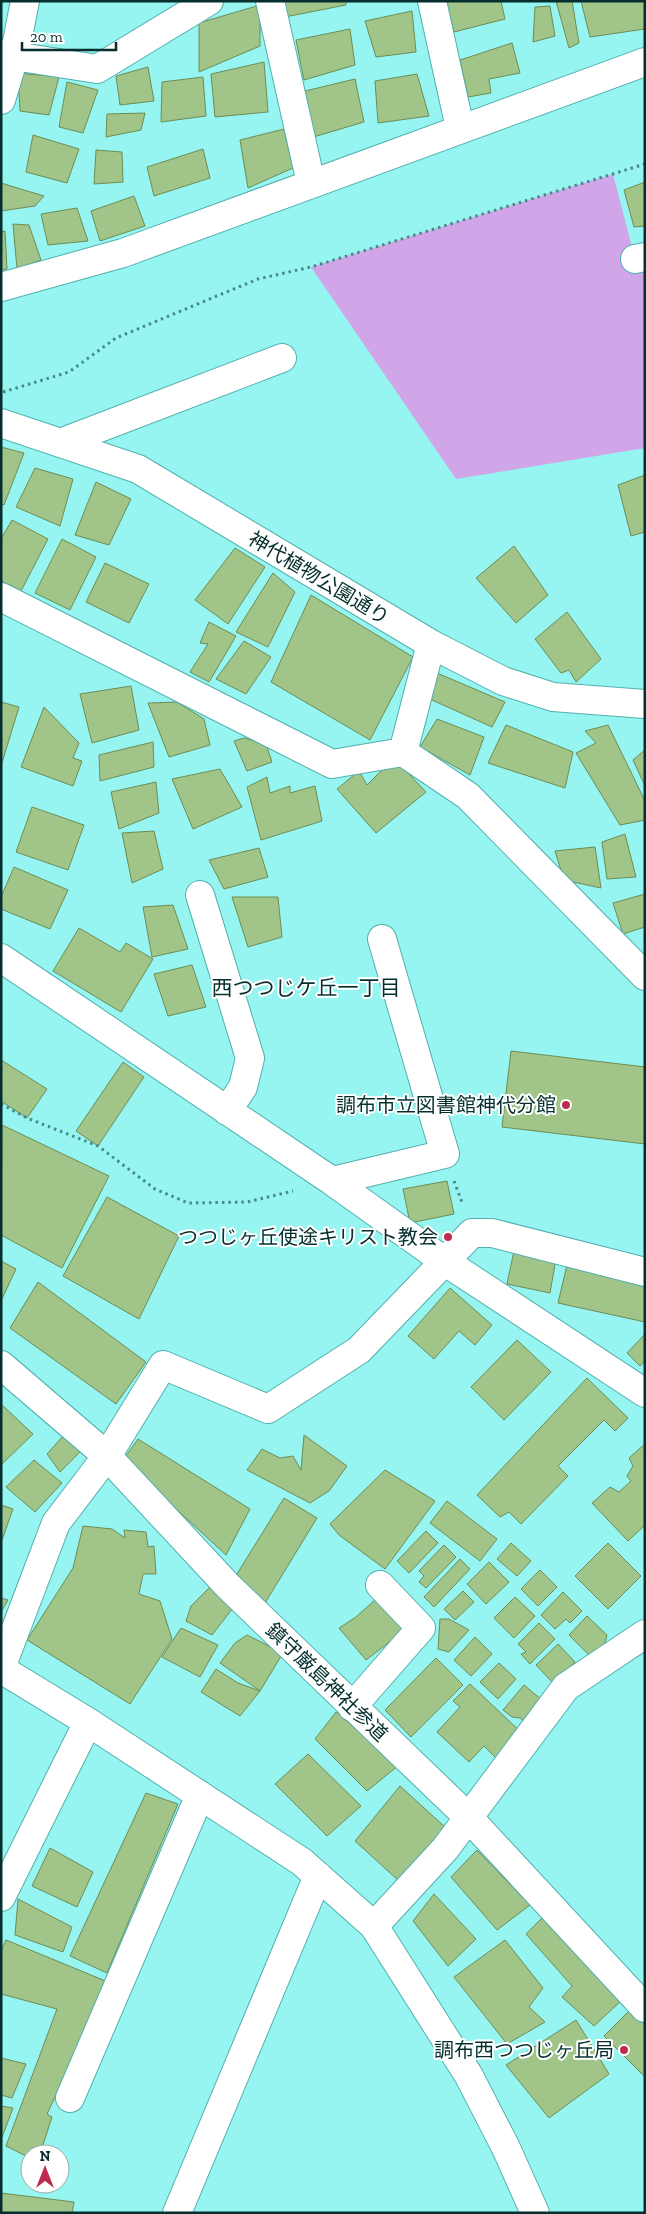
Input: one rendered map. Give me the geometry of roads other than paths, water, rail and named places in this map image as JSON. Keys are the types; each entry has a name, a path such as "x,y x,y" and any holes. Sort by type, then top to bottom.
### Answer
{"street":[{"path":"1,100 8,55 26,1"},
{"path":"8,55 97,69 209,1"},
{"path":"270,1 311,183"},
{"path":"432,1 460,128"},
{"path":"1,287 123,253 460,128 645,62"},
{"path":"60,443 282,358"},
{"name":"神代植物公園通り","path":"1,423 138,469 431,644 503,681 553,697 645,704"},
{"path":"1,597 332,764 403,752 468,796 645,976"},
{"path":"403,752 431,644"},
{"path":"200,895 250,1058 243,1087 227,1111"},
{"path":"332,1181 445,1154 382,939"},
{"path":"1,958 332,1181 444,1261 645,1393"},
{"path":"535,2213 506,2148 469,2076 374,1926 302,1862 88,1722 1,1669 56,1523 107,1456 163,1365 268,1409 359,1350 472,1233 492,1233 645,1272"},
{"name":"鎮守厳島神社参道","path":"1,1365 107,1456 228,1586 352,1708 468,1818 645,2008"},
{"path":"352,1708 421,1628 380,1585"},
{"path":"374,1926 445,1849 566,1687 645,1634"},
{"path":"1,1897 88,1722"},
{"path":"70,2098 200,1795"},
{"path":"177,2213 318,1876"}],"place":[{"name":"調布市立図書館神代分館","path":"566,1105"},
{"name":"つつじヶ丘使途キリスト教会","path":"448,1237"},
{"name":"調布西つつじヶ丘局","path":"624,2050"}],"district":[{"name":"西つつじケ丘一丁目","path":"306,988"}]}
